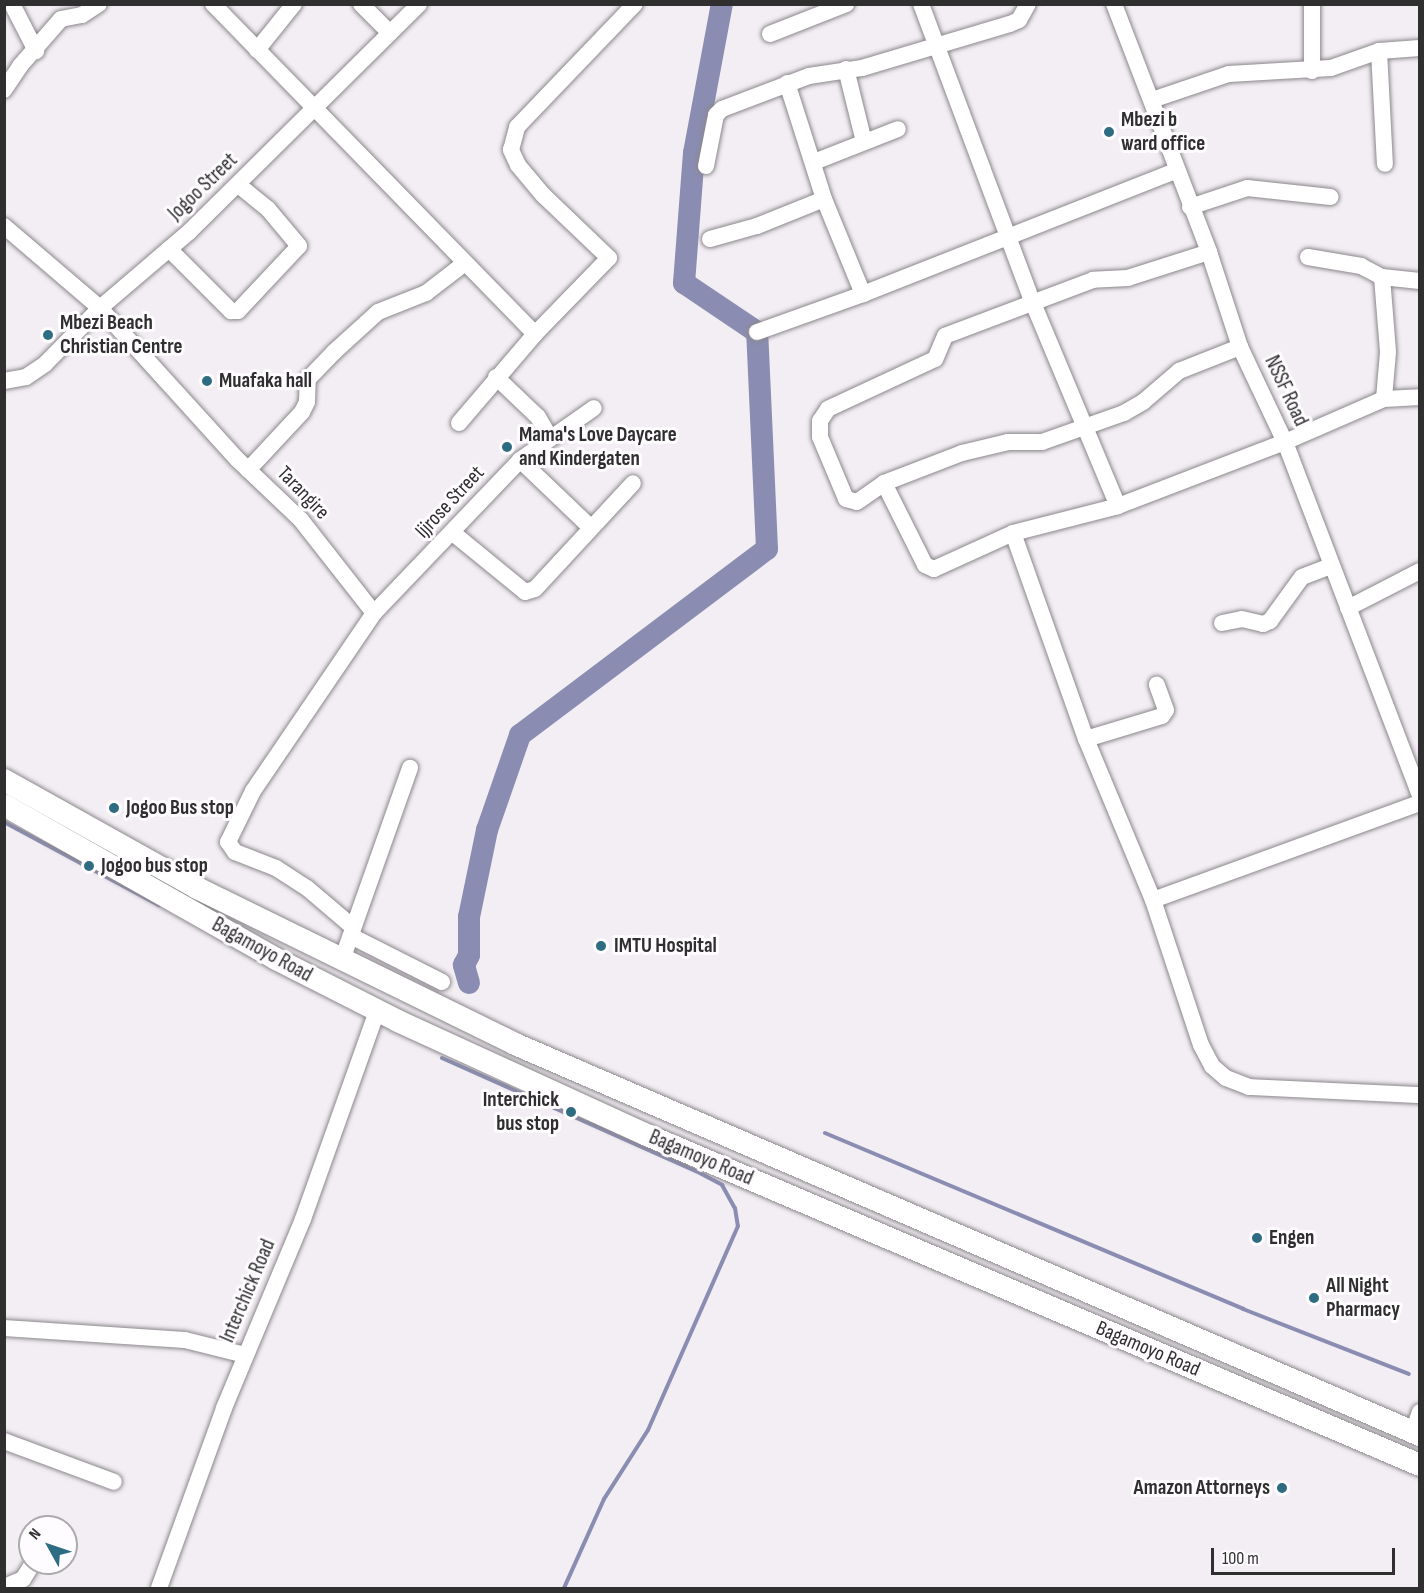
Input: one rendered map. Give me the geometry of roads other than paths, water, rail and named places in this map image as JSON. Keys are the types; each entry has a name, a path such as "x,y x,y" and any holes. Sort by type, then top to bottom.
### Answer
{"highway":[{"name":"Bagamoyo Road","path":"4,780 197,888 473,1024 1417,1426"},
{"name":"Bagamoyo Road","path":"4,805 276,959 377,1011 456,1048 647,1135 1419,1466"}],"street":[{"path":"12,4 36,51"},
{"path":"4,90 20,66 36,51 61,20 82,15 99,4"},
{"path":"213,4 535,334"},
{"path":"257,51 294,4"},
{"path":"361,4 390,33"},
{"name":"Jogoo Street","path":"4,381 26,377 45,364 100,308 170,249 238,185 419,4"},
{"path":"459,423 535,334 609,258 518,165 511,150 517,128 635,4"},
{"path":"770,34 812,11 846,4"},
{"path":"921,4 1033,303 1083,429 1118,506"},
{"path":"706,166 716,115 722,109 787,83 937,48 1011,24 1019,20 1028,4"},
{"name":"NSSF Road","path":"1114,4 1152,100 1176,171 1209,252 1240,347 1285,442 1330,566 1402,744 1419,795"},
{"path":"1312,4 1312,71"},
{"path":"1152,100 1229,74 1312,71 1331,68 1378,51 1419,48"},
{"path":"1378,51 1385,164"},
{"path":"846,69 864,142"},
{"path":"787,83 814,162 824,200 863,294"},
{"path":"814,162 898,129"},
{"path":"757,332 1008,239 1176,171"},
{"path":"170,249 231,311 238,311 299,246 268,209 238,185"},
{"path":"1190,207 1246,188 1331,197"},
{"path":"710,239 757,226 824,200"},
{"name":"Tarangire","path":"4,226 100,308 248,470 301,520 374,613"},
{"path":"1209,252 1128,278 1093,280 945,336 935,358 828,409 820,421 820,437 846,499 857,502 884,483 962,453 1008,442 1042,442 1083,429 1143,402 1179,371 1240,347"},
{"path":"1308,257 1361,266 1382,277 1419,281"},
{"path":"248,470 302,412 307,402 308,379 334,352 378,312 426,293 465,263"},
{"path":"1382,277 1387,320 1384,399"},
{"path":"496,377 538,417 550,438"},
{"path":"884,483 929,567 1013,533 1118,506 1285,442 1384,399 1419,397"},
{"name":"Ijjrose Street","path":"374,613 453,533 520,460 594,408"},
{"path":"520,460 589,526"},
{"path":"453,533 525,592 535,589 589,526 633,483"},
{"path":"1013,533 1086,739 1153,900 1201,1045 1212,1066 1226,1078 1249,1088 1292,1092 1419,1095"},
{"path":"1222,623 1242,619 1263,624 1270,621 1297,582 1330,566"},
{"path":"1348,608 1419,571"},
{"path":"374,613 253,791 228,842 235,852 276,868 307,888 352,931 442,981"},
{"path":"1086,739 1162,716 1166,710 1157,685"},
{"path":"1402,744 1419,744"},
{"path":"342,960 410,768"},
{"path":"1153,900 1419,802"},
{"name":"Interchick Road","path":"159,1588 245,1355 303,1219 377,1011"},
{"path":"4,1328 185,1340 245,1355"},
{"path":"4,1441 114,1482"},
{"path":"4,1587 23,1579 26,1575"}],"waterway":[{"path":"469,983 464,965 469,955 469,917 487,830 520,735 767,549 757,332 684,283 694,153 722,4"},
{"path":"4,822 159,905"},
{"path":"442,1058 696,1171 722,1185 735,1208 738,1226 648,1430 604,1499 564,1588"},
{"path":"825,1133 1243,1309 1409,1374"}],"place":[{"name":"Mbezi b ward office","path":"1109,132"},
{"name":"Mbezi Beach Christian Centre","path":"48,335"},
{"name":"Muafaka hall","path":"207,381"},
{"name":"Mama's Love Daycare and Kindergaten","path":"507,447"},
{"name":"Jogoo Bus stop","path":"114,808"},
{"name":"Jogoo bus stop","path":"89,866"},
{"name":"IMTU Hospital","path":"601,946"},
{"name":"Interchick bus stop","path":"571,1112"},
{"name":"Engen","path":"1257,1238"},
{"name":"All Night Pharmacy","path":"1314,1298"},
{"name":"Amazon Attorneys","path":"1282,1488"}]}
